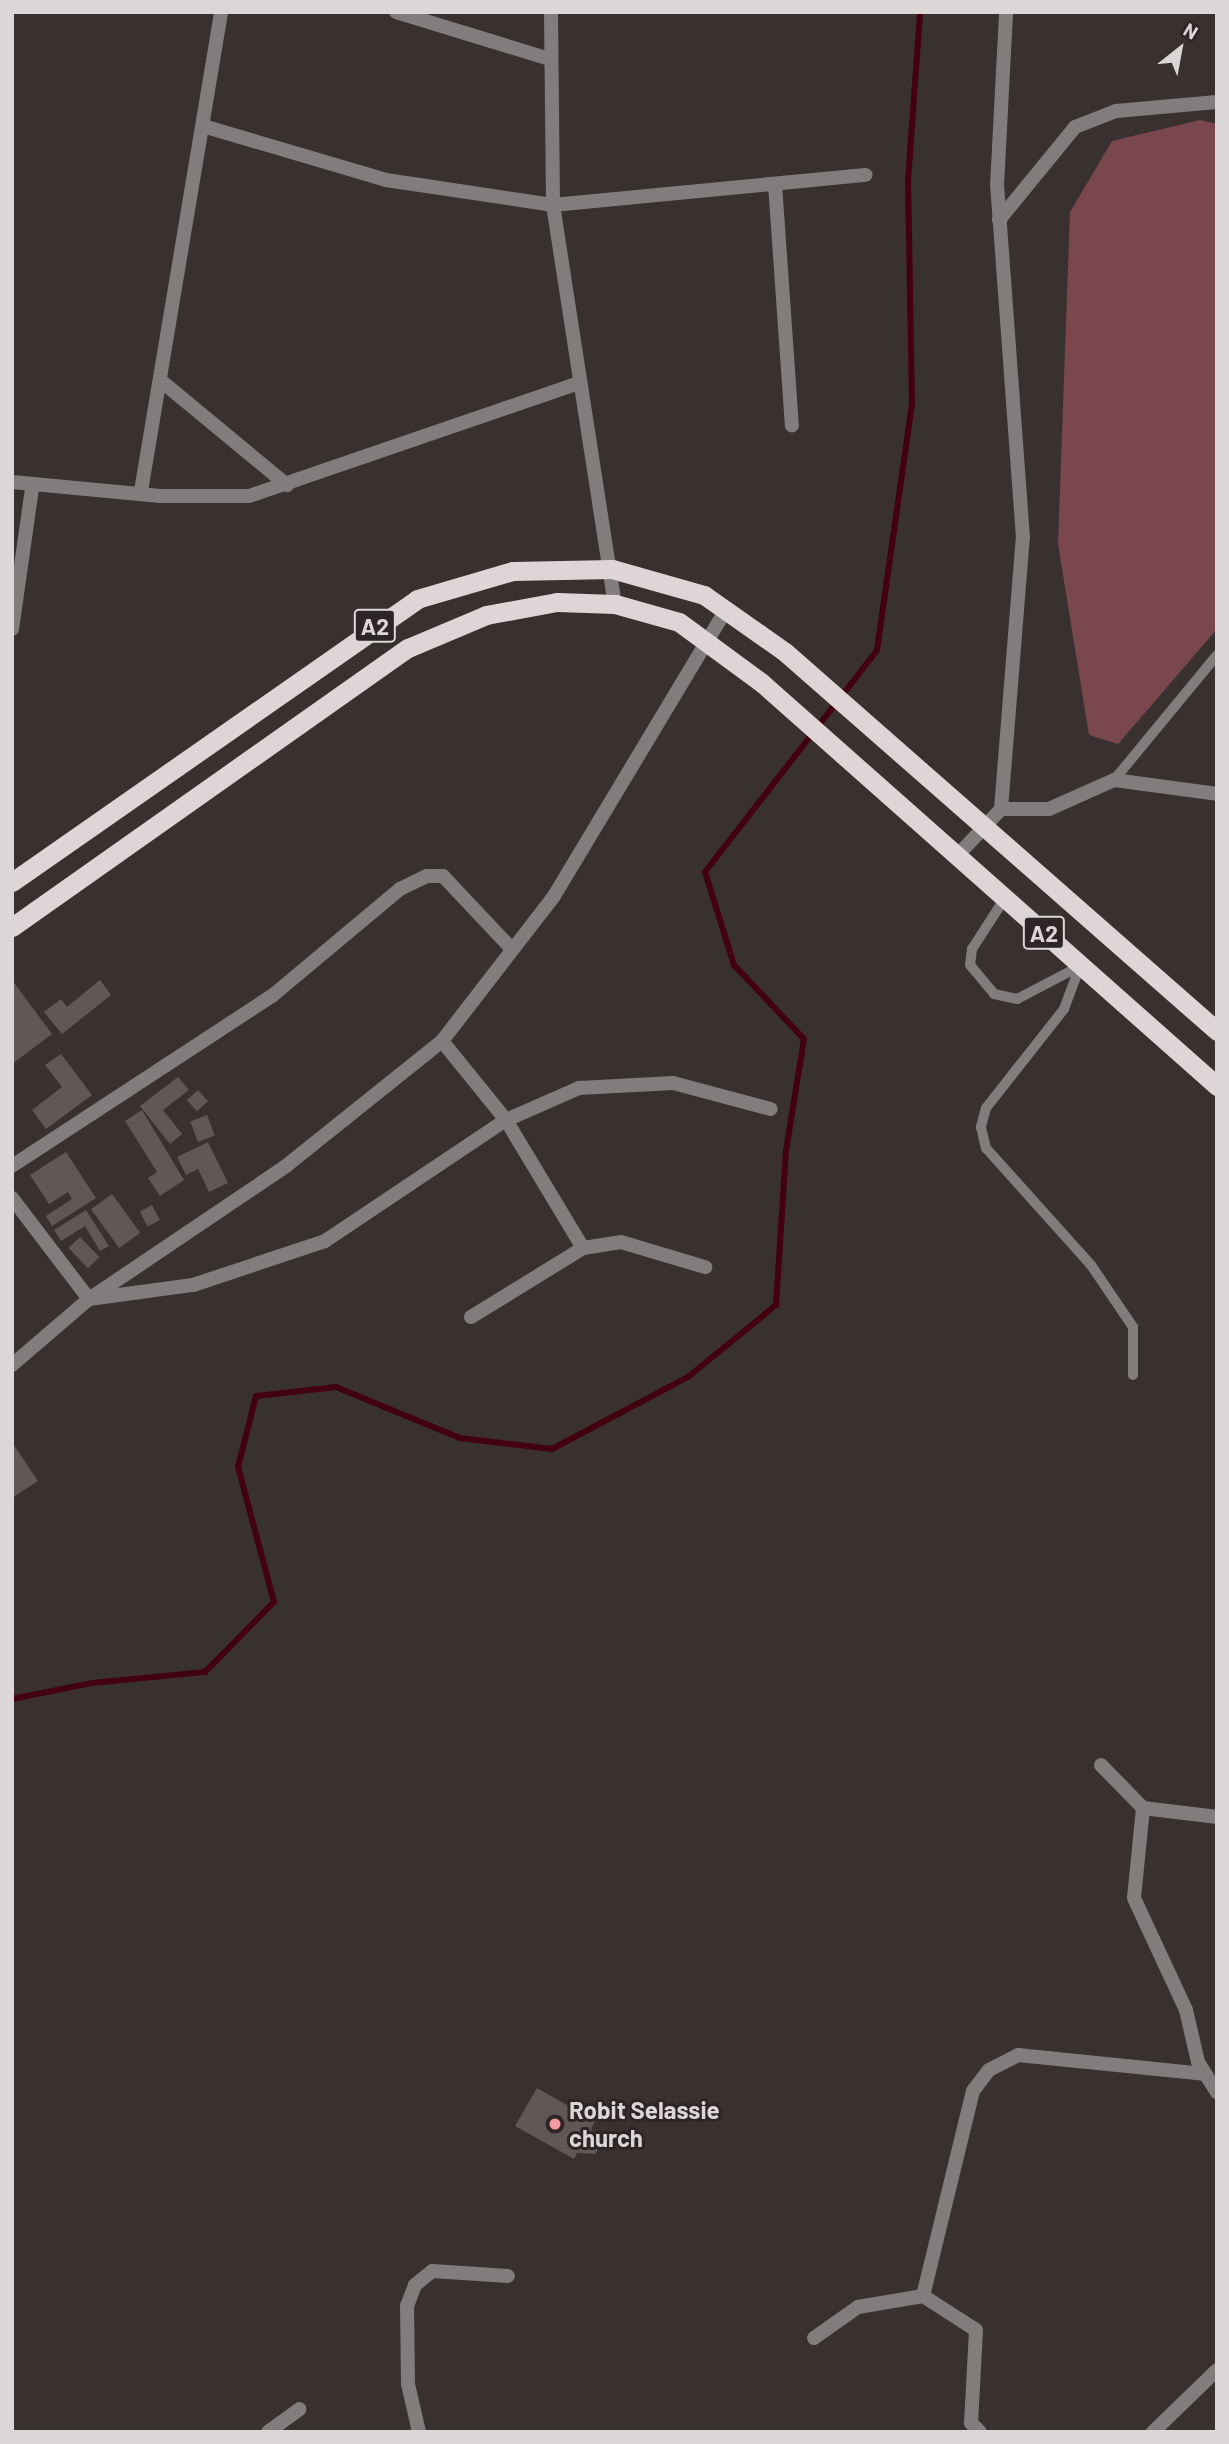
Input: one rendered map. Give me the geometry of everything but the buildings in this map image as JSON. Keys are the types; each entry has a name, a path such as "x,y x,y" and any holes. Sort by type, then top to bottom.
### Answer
{"highway":[{"name":"A2","path":"12,882 417,599 513,571 612,569 704,595 785,652 1217,1031"},
{"name":"A2","path":"15,919 408,648 486,615 557,602 615,604 679,622 706,639 762,683 1217,1086"}],"street":[{"path":"141,491 221,12"},
{"path":"396,12 550,59"},
{"path":"551,12 553,205 579,383 612,569 615,604"},
{"path":"958,855 1001,809 1023,538 999,220 1006,12"},
{"path":"999,220 1075,127 1116,111 1217,102"},
{"path":"203,126 386,180 553,205 866,174"},
{"path":"775,184 792,425"},
{"path":"160,380 287,485"},
{"path":"12,482 32,488 249,496 579,383"},
{"path":"12,629 32,488"},
{"path":"12,1365 89,1299 286,1166 442,1041 510,947 554,896 706,639 726,610"},
{"path":"1001,809 1049,809 1114,780 1217,794"},
{"path":"12,1166 272,996 400,889 427,876 443,877 510,947"},
{"path":"442,1041 506,1120 583,1248"},
{"path":"89,1299 193,1285 325,1241 506,1120 579,1088 673,1083 771,1109"},
{"path":"12,1198 89,1299"},
{"path":"471,1317 583,1248 621,1242 705,1267"},
{"path":"1101,1765 1143,1808 1217,1818"},
{"path":"1143,1808 1134,1898 1186,2010 1204,2074 1217,2092"},
{"path":"923,2296 973,2091 996,2065 1018,2055 1204,2074"},
{"path":"419,2432 408,2384 407,2306 415,2285 432,2271 509,2276"},
{"path":"814,2338 858,2307 923,2296 976,2330 971,2423 980,2432"},
{"path":"1153,2432 1217,2370"},
{"path":"268,2432 300,2409"}],"lane":[{"path":"1114,780 1217,655"},
{"path":"1006,897 972,948 970,965 994,994 1017,999 1080,966"},
{"path":"1080,966 1065,1009 986,1108 981,1127 986,1148 1091,1265 1133,1327 1133,1375"}],"shaded area":[{"path":"1200,120 1217,124 1217,629 1118,744 1089,735 1058,544 1070,212 1112,141"}],"waterway":[{"path":"12,1699 92,1683 205,1672 274,1602 238,1467 256,1396 336,1387 460,1438 552,1449 688,1377 776,1305 786,1151 804,1039 734,965 705,872 877,650 912,405 908,181 920,12"}],"place":[{"name":"Robit Selassie church","path":"555,2124"}]}
